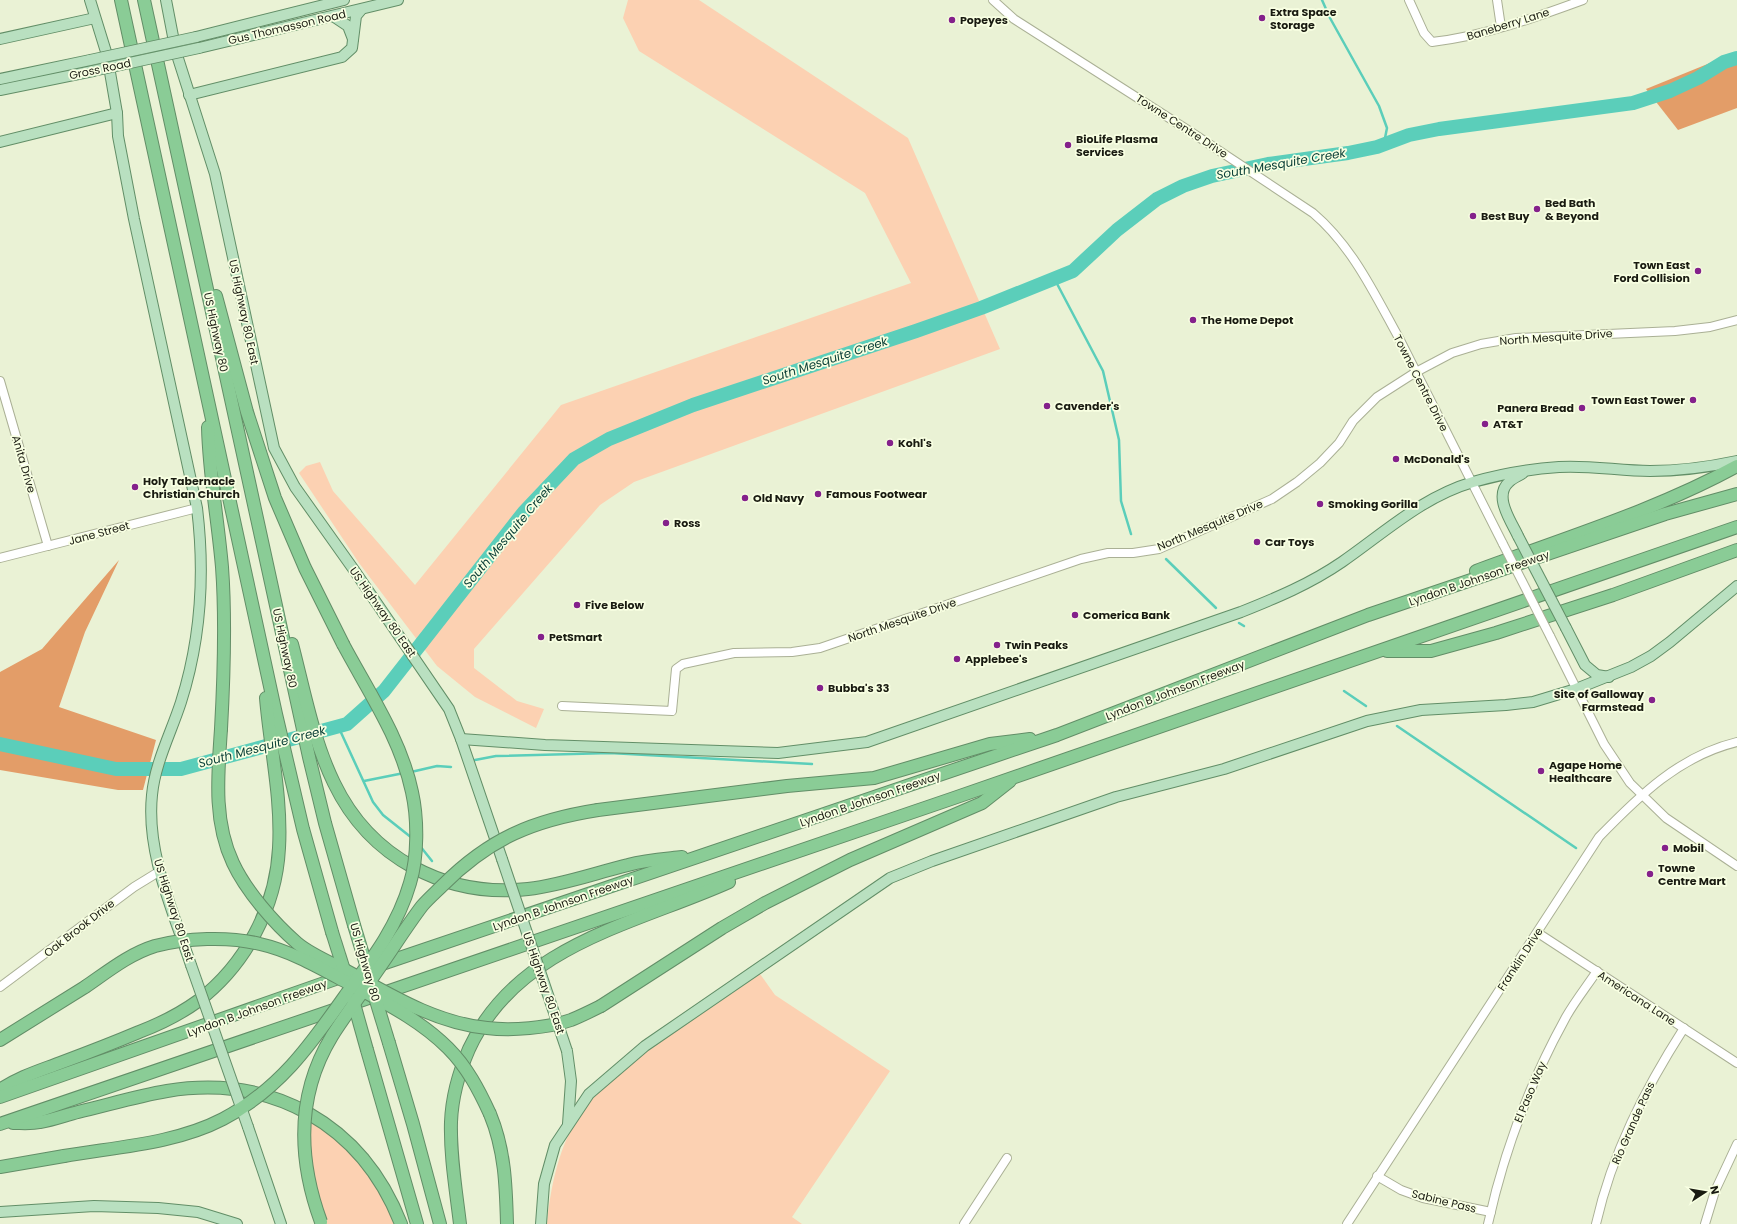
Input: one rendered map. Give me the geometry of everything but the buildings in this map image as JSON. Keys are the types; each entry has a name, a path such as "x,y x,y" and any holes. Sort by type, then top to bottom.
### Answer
{"highway":[{"name":"US Highway 80","path":"121,0 264,656 272,715 288,768 332,932 417,1224"},
{"name":"US Highway 80","path":"144,0 272,587 291,637 303,708 309,757 327,829 413,1124 440,1224"},
{"path":"0,1167 157,1141 187,1133 223,1119 254,1101 278,1082 311,1045 393,928 411,881 416,845 416,823 412,792 404,765 391,735 305,568 275,498 247,412 218,302 199,251"},
{"path":"208,400 209,454 217,509 224,606 225,643 218,790 220,816 225,843 234,864 248,887 276,922 299,944 421,1010 456,1023 487,1028 522,1029 569,1020 601,1006 722,928 765,903 850,860 982,803 1018,775"},
{"path":"1368,615 1464,576 1613,520 1712,480 1737,466"},
{"name":"Lyndon B Johnson Freeway","path":"0,1097 386,962 1057,735 1368,615 1665,514 1737,494"},
{"path":"1,1123 1737,527"},
{"path":"1378,650 1431,652 1564,612 1737,550"},
{"path":"303,708 333,782 344,803 373,839 389,853 435,878 458,885 482,889 529,889 631,864 713,852"},
{"path":"0,1090 15,1080 116,1042 163,1022 197,1001 227,974 251,943 267,908 273,889 279,847 272,715"},
{"path":"321,1223 311,1196 305,1165 304,1134 308,1096 317,1068 332,1036 423,906 456,872 484,849 527,827 598,810 786,786 874,778 990,744 1057,735"},
{"path":"460,1224 451,1141 453,1102 459,1075 474,1038 501,1000 528,973 543,962 565,950 643,916 700,895 799,850"},
{"path":"0,1040 85,987 130,956 154,946 186,941 215,939 259,943 272,947 330,974 424,1026 449,1049 470,1074 497,1131 504,1161 507,1224"},
{"path":"1,1123 40,1122 151,1094 179,1090 225,1087 260,1094 289,1104 318,1119 351,1146 368,1165 382,1186 401,1224"}],"main road":[{"name":"US Highway 80 East","path":"90,0 107,55 117,113 118,136 134,219 197,508 202,571 197,635 187,680 154,780 151,812 154,844 160,871 191,965 282,1224"},
{"name":"US Highway 80 East","path":"166,0 176,52 189,94 202,128 215,174 274,448 295,487 401,637 449,709 461,739 567,1051 571,1081 568,1124 555,1145 549,1164 541,1203 540,1224"},
{"name":"Gus Thomasson Road","path":"196,37 329,2 344,0"},
{"name":"Gus Thomasson Road","path":"199,48 361,10 391,1"},
{"path":"189,94 342,57 352,48 356,16 361,10"},
{"path":"333,16 348,26 354,41"},
{"path":"0,39 96,18"},
{"name":"Gross Road","path":"0,79 196,37"},
{"name":"Gross Road","path":"0,90 199,48"},
{"path":"0,142 117,113"},
{"path":"461,739 544,745 778,753 867,742 1140,648 1279,597 1306,584 1341,562 1400,518 1443,495 1471,483 1528,470 1560,467 1588,466 1650,471 1691,469 1737,461"},
{"path":"1528,470 1505,487 1502,499 1518,536 1585,664 1597,674 1610,677"},
{"path":"568,1124 589,1094 646,1046 890,878 932,861 1116,797 1224,769 1367,721 1395,714 1433,708 1506,705 1533,702 1576,689 1610,677 1631,667 1670,642 1737,586"},
{"path":"0,1212 94,1206 158,1208 198,1212 237,1224"}],"street":[{"name":"Towne Centre Drive","path":"992,0 1014,18 1191,132 1313,213 1324,222 1349,251 1365,276 1441,420 1471,483 1616,765 1640,795 1666,818 1737,866"},
{"name":"Baneberry Lane","path":"1409,0 1424,33 1432,42 1458,39 1501,27 1583,0"},
{"path":"1497,0 1501,27"},
{"name":"North Mesquite Drive","path":"562,706 672,711 676,669 683,664 734,653 792,652 820,648 1081,559 1108,553 1133,553 1159,549 1272,499 1297,482 1329,453 1339,443 1353,421 1377,397 1416,372 1452,353 1481,344 1510,339 1687,330 1710,327 1737,320"},
{"name":"Anita Drive","path":"0,381 48,546"},
{"name":"Jane Street","path":"0,558 197,508"},
{"name":"Franklin Drive","path":"1347,1224 1377,1176 1538,933 1599,837 1640,795 1682,764 1707,751 1737,742"},
{"name":"Oak Brook Drive","path":"0,987 134,887 160,871"},
{"name":"Americana Lane","path":"1538,933 1737,1063"},
{"name":"El Paso Way","path":"1488,1224 1507,1150 1538,1071 1567,1016 1597,971"},
{"name":"Rio Grande Pass","path":"1596,1224 1600,1204 1621,1144 1654,1076 1684,1028"},
{"path":"1705,1224 1715,1191 1737,1144"},
{"path":"964,1224 1007,1158"},
{"name":"Sabine Pass","path":"1377,1176 1401,1190 1423,1198 1491,1212"}],"shaded area":[{"path":"628,0 699,0 908,138 1000,349 634,482 600,505 474,649 474,668 517,701 544,709 536,728 475,697 437,666 359,563 299,473 306,466 320,462 333,491 415,585 561,405 911,283 865,193 639,51 623,18"},
{"path":"1737,52 1737,108 1678,130 1646,89"},
{"path":"119,560 85,632 59,707 156,740 143,790 118,790 0,770 0,672 42,649"},
{"path":"760,974 775,995 890,1071 792,1217 802,1224 547,1224 550,1198 559,1158 575,1122 596,1094 636,1059"},
{"path":"310,1120 338,1141 361,1165 379,1192 394,1224 326,1224 309,1163"}],"waterway":[{"path":"1322,0 1330,18 1379,106 1387,128 1385,138 1377,147"},
{"name":"South Mesquite Creek","path":"0,744 116,769 181,769 347,724 384,691 524,512 574,459 609,439 693,405 981,308 1073,271 1117,230 1157,199 1183,186 1212,176 1268,164 1348,153 1377,147 1409,135 1439,129 1633,103 1670,91 1698,78 1724,62 1737,58"},
{"path":"1054,278 1103,371 1119,440 1121,501 1131,534"},
{"path":"1166,559 1216,608"},
{"path":"1239,623 1244,626"},
{"path":"1344,691 1366,706"},
{"path":"338,726 373,802 383,815 412,838"},
{"path":"1397,726 1576,848"},
{"path":"475,760 496,756 610,753 812,764"},
{"path":"411,772 437,766 451,767"},
{"path":"364,781 404,773"},
{"path":"420,846 432,861"}],"place":[{"name":"Extra Space Storage","path":"1262,18"},
{"name":"Popeyes","path":"952,20"},
{"name":"BioLife Plasma Services","path":"1068,145"},
{"name":"Bed Bath & Beyond","path":"1537,209"},
{"name":"Best Buy","path":"1473,216"},
{"name":"Town East Ford Collision","path":"1698,271"},
{"name":"The Home Depot","path":"1193,320"},
{"name":"Town East Tower","path":"1693,400"},
{"name":"Cavender's","path":"1047,406"},
{"name":"Panera Bread","path":"1582,408"},
{"name":"AT&T","path":"1485,424"},
{"name":"Kohl's","path":"890,443"},
{"name":"McDonald's","path":"1396,459"},
{"name":"Holy Tabernacle Christian Church","path":"135,487"},
{"name":"Famous Footwear","path":"818,494"},
{"name":"Old Navy","path":"745,498"},
{"name":"Smoking Gorilla","path":"1320,504"},
{"name":"Ross","path":"666,523"},
{"name":"Car Toys","path":"1257,542"},
{"name":"Five Below","path":"577,605"},
{"name":"Comerica Bank","path":"1075,615"},
{"name":"PetSmart","path":"541,637"},
{"name":"Twin Peaks","path":"997,645"},
{"name":"Applebee's","path":"957,659"},
{"name":"Bubba's 33","path":"820,688"},
{"name":"Site of Galloway Farmstead","path":"1652,700"},
{"name":"Agape Home Healthcare","path":"1541,771"},
{"name":"Mobil","path":"1665,848"},
{"name":"Towne Centre Mart","path":"1650,874"}]}
